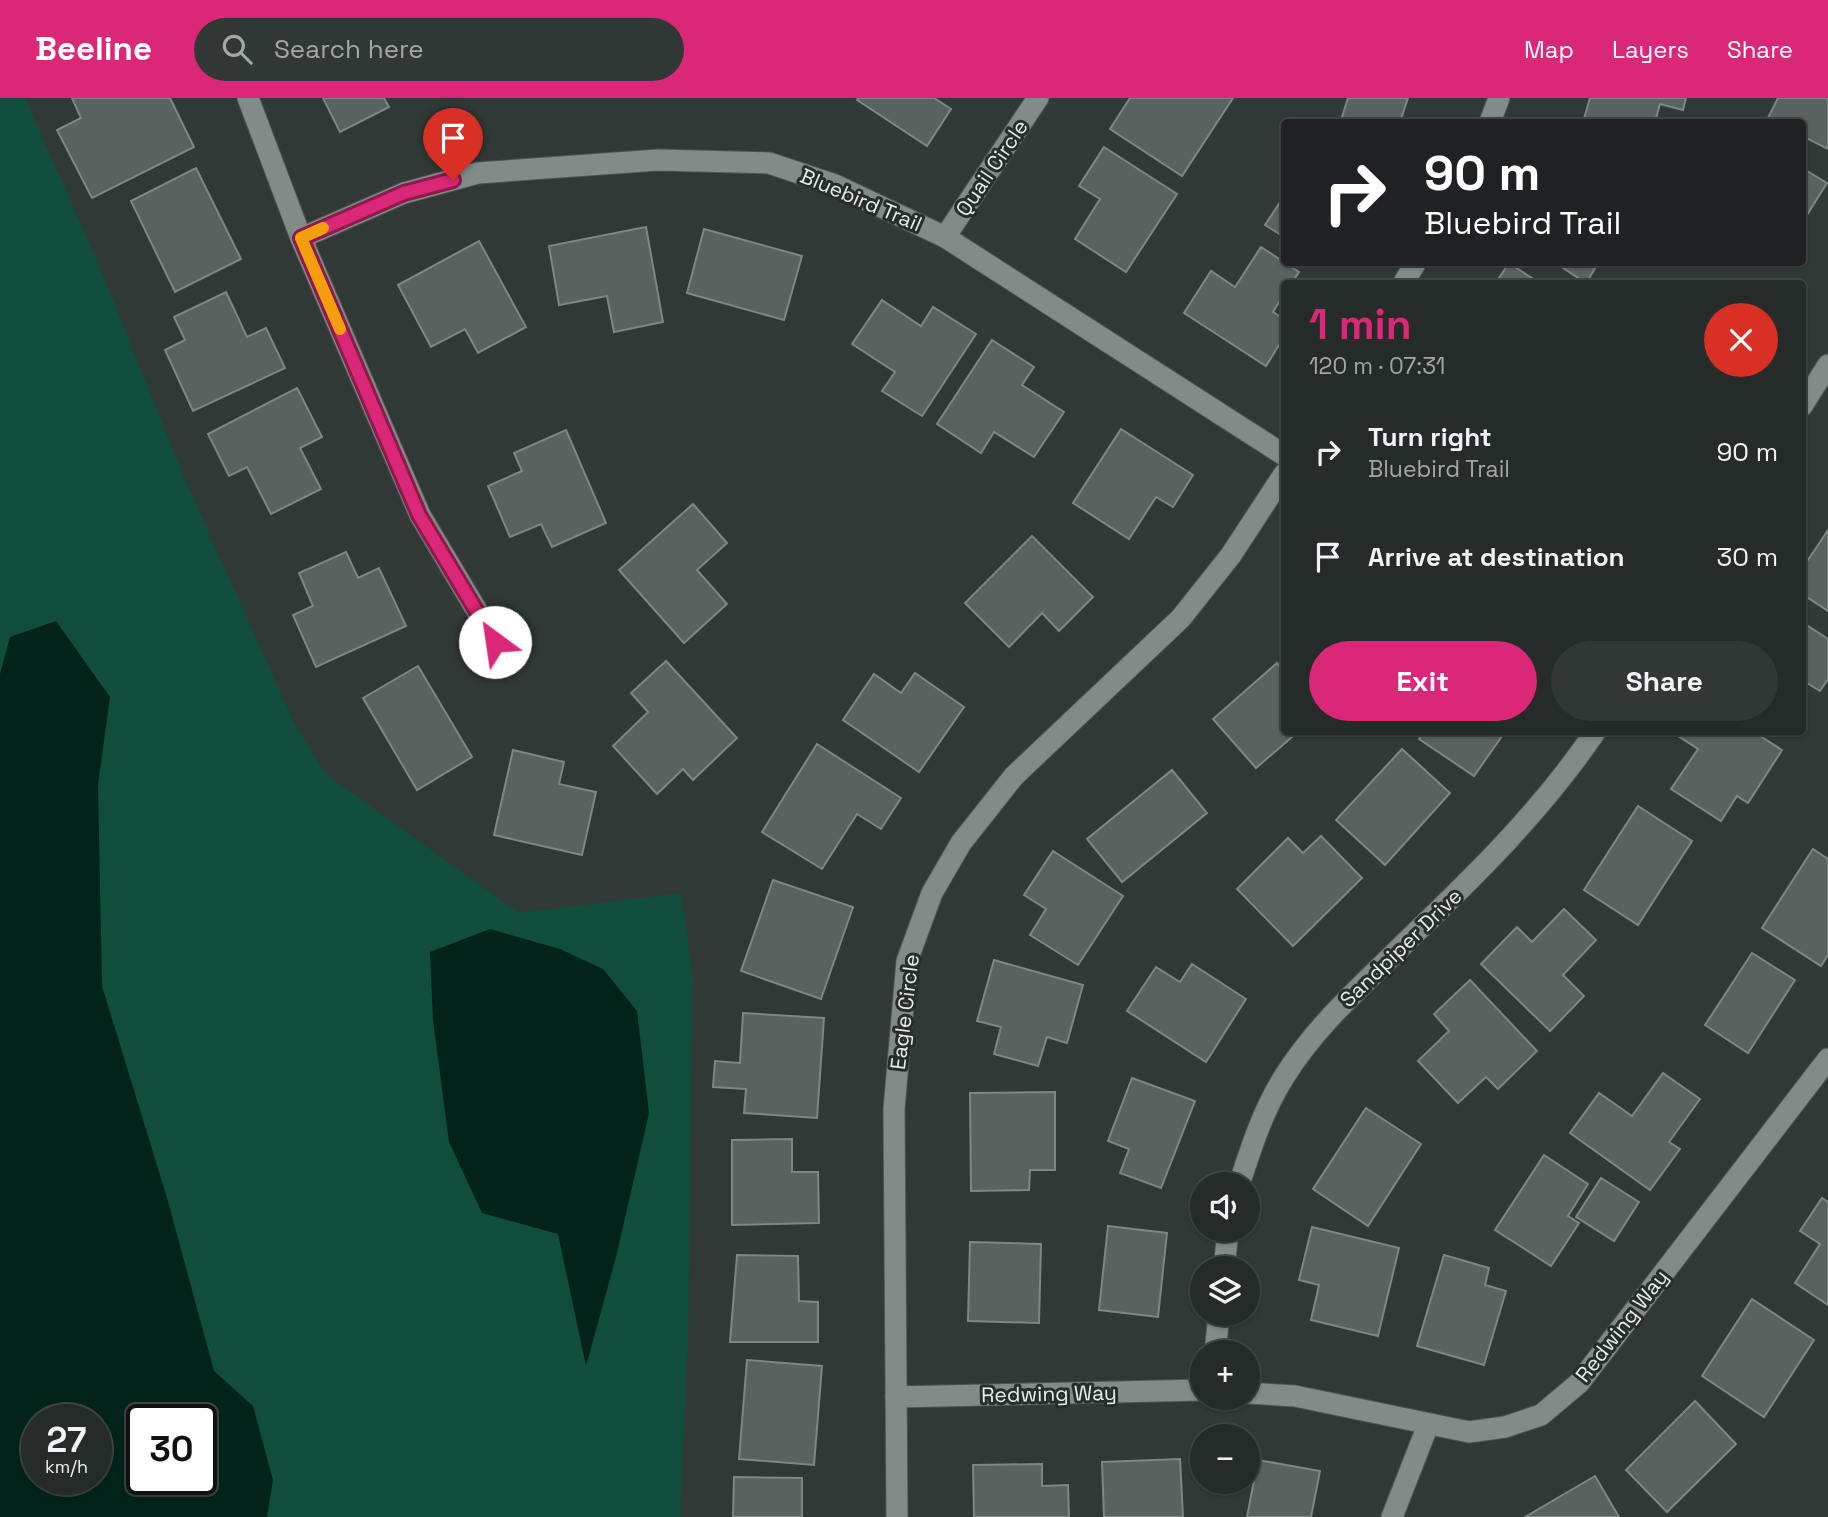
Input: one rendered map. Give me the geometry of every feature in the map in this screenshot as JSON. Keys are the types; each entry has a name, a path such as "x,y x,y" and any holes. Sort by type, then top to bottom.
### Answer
{"street":[{"path":"248,98 301,238 419,515 508,663"},
{"name":"Quail Circle","path":"945,237 1038,98"},
{"path":"1491,119 1499,98"},
{"name":"Bluebird Trail","path":"301,238 404,193 478,173 658,160 769,163 835,185 945,237 1281,453"},
{"path":"1806,400 1828,365"},
{"name":"Eagle Circle","path":"897,1517 894,1109 907,961 932,893 961,843 1014,776 1181,618 1231,555 1281,479"},
{"name":"Sandpiper Drive","path":"1243,1172 1255,1134 1283,1079 1322,1024 1508,844 1562,781 1593,735"},
{"name":"Redwing Way","path":"1260,1394 1294,1396 1469,1432 1505,1427 1541,1415 1579,1383 1828,1059"},
{"name":"Redwing Way","path":"896,1397 1190,1390"},
{"path":"1392,1517 1427,1425"}],"shaded area":[{"path":"0,98 25,98 99,265 184,477 294,723 326,774 519,913 681,893 693,976 688,1344 680,1517 0,1517"},
{"path":"56,621 110,697 98,784 102,986 167,1198 214,1371 253,1406 273,1480 267,1517 0,1517 0,674 10,637"},
{"path":"490,929 560,949 603,969 637,1011 649,1113 616,1257 586,1366 558,1234 482,1213 449,1142 433,1020 430,952"}],"building":[{"path":"72,98 170,98 194,147 92,198 57,130 81,118"},
{"path":"323,98 384,98 389,107 340,132"},
{"path":"934,98 951,109 927,146 857,100"},
{"path":"1130,98 1233,98 1182,176 1110,129"},
{"path":"1348,98 1408,98 1401,119 1341,119"},
{"path":"1590,98 1686,98 1683,110 1660,104 1656,119 1584,119"},
{"path":"1778,98 1828,98 1828,149 1806,138 1806,119 1768,118"},
{"path":"1104,147 1177,194 1126,272 1075,239 1100,199 1079,186"},
{"path":"196,168 241,259 175,292 131,201"},
{"path":"1806,170 1827,183 1806,217"},
{"path":"1281,201 1281,235 1265,225"},
{"path":"646,227 663,322 614,332 607,296 559,305 549,246"},
{"path":"704,229 802,256 784,320 687,293"},
{"path":"479,241 526,327 478,353 465,329 431,347 398,285"},
{"path":"1261,247 1281,260 1281,266 1290,266 1299,272 1294,280 1281,280 1281,299 1273,312 1281,317 1281,342 1266,366 1184,313 1211,271 1235,287"},
{"path":"1507,266 1514,266 1535,280 1498,280"},
{"path":"1560,266 1597,266 1588,280 1581,280"},
{"path":"226,292 247,337 266,328 285,368 193,411 165,350 185,340 174,317"},
{"path":"882,300 921,326 933,307 976,334 922,416 882,391 895,372 852,344"},
{"path":"992,340 1034,367 1022,385 1064,412 1034,457 994,432 981,453 937,424"},
{"path":"297,388 322,437 300,448 321,489 271,514 247,467 229,476 208,434"},
{"path":"1121,429 1193,475 1173,507 1156,497 1129,539 1073,503"},
{"path":"566,430 606,523 552,547 541,524 510,537 488,486 522,471 514,453"},
{"path":"693,504 727,543 697,570 727,604 684,643 619,570"},
{"path":"1828,530 1828,611 1806,597 1806,563"},
{"path":"1032,536 1093,597 1059,631 1042,613 1009,647 965,603"},
{"path":"346,552 358,578 379,568 406,626 316,667 293,615 313,606 299,573"},
{"path":"1806,625 1828,639 1828,679 1820,691 1806,682"},
{"path":"666,661 737,738 693,780 683,769 657,794 613,746 648,712 631,693"},
{"path":"1277,663 1281,668 1281,735 1294,735 1256,768 1213,719"},
{"path":"418,666 472,757 417,790 363,698"},
{"path":"915,673 964,707 919,772 843,720 874,674 901,693"},
{"path":"1422,735 1503,735 1474,776 1419,739"},
{"path":"1759,735 1782,750 1748,803 1737,796 1721,821 1671,789 1698,749 1678,736"},
{"path":"817,744 901,798 881,829 857,814 822,869 762,832"},
{"path":"1402,749 1450,793 1385,865 1336,820"},
{"path":"513,750 564,762 559,784 596,792 582,855 494,835"},
{"path":"1172,770 1207,813 1122,882 1087,839"},
{"path":"1638,806 1692,841 1638,925 1584,890"},
{"path":"1321,836 1362,878 1293,946 1237,889 1288,838 1303,853"},
{"path":"1813,849 1828,859 1828,955 1821,966 1762,928"},
{"path":"1053,851 1123,896 1078,965 1030,935 1046,909 1024,895"},
{"path":"773,880 853,907 821,999 741,971"},
{"path":"1564,909 1596,940 1563,975 1584,996 1550,1031 1481,964 1517,927 1532,942"},
{"path":"1752,953 1795,980 1748,1053 1705,1025"},
{"path":"994,960 1083,985 1067,1043 1047,1037 1038,1066 994,1054 1001,1027 977,1021"},
{"path":"1192,964 1246,999 1206,1062 1127,1011 1156,967 1180,982"},
{"path":"1470,980 1537,1051 1498,1089 1486,1077 1458,1103 1418,1061 1449,1031 1434,1014"},
{"path":"743,1013 824,1018 817,1118 744,1113 746,1089 713,1087 715,1061 740,1063"},
{"path":"1663,1073 1700,1099 1669,1142 1680,1149 1650,1190 1570,1133 1599,1093 1632,1116"},
{"path":"1132,1078 1195,1101 1161,1188 1120,1173 1129,1149 1108,1141"},
{"path":"1055,1092 1055,1170 1030,1170 1029,1190 971,1191 970,1093"},
{"path":"1366,1108 1421,1144 1368,1226 1313,1189"},
{"path":"792,1139 792,1172 818,1172 819,1223 732,1225 732,1140"},
{"path":"1544,1155 1588,1184 1568,1216 1579,1223 1551,1266 1495,1230"},
{"path":"1601,1178 1639,1202 1614,1241 1576,1217"},
{"path":"1822,1198 1828,1202 1828,1305 1795,1283 1820,1244 1800,1231"},
{"path":"1108,1226 1167,1233 1158,1317 1099,1310"},
{"path":"1312,1227 1399,1248 1378,1336 1311,1320 1319,1285 1299,1280"},
{"path":"970,1242 1041,1244 1039,1323 968,1321"},
{"path":"737,1255 798,1256 799,1301 818,1302 818,1342 730,1342"},
{"path":"1444,1255 1489,1268 1485,1285 1506,1291 1484,1365 1417,1346"},
{"path":"1752,1299 1814,1340 1764,1417 1702,1376"},
{"path":"747,1360 822,1366 814,1465 739,1459"},
{"path":"1695,1401 1736,1444 1667,1512 1626,1470"},
{"path":"1180,1459 1183,1517 1104,1517 1102,1462"},
{"path":"1260,1460 1320,1471 1311,1517 1247,1517 1251,1494 1260,1494"},
{"path":"1042,1464 1042,1486 1068,1485 1069,1517 974,1517 973,1465"},
{"path":"1595,1476 1619,1517 1525,1517"},
{"path":"734,1477 802,1478 802,1517 733,1517"}],"slow traffic":[{"path":"323,228 301,238 340,329"}],"route":[{"path":"453,180 404,193 301,238 419,515 495,642"}]}
